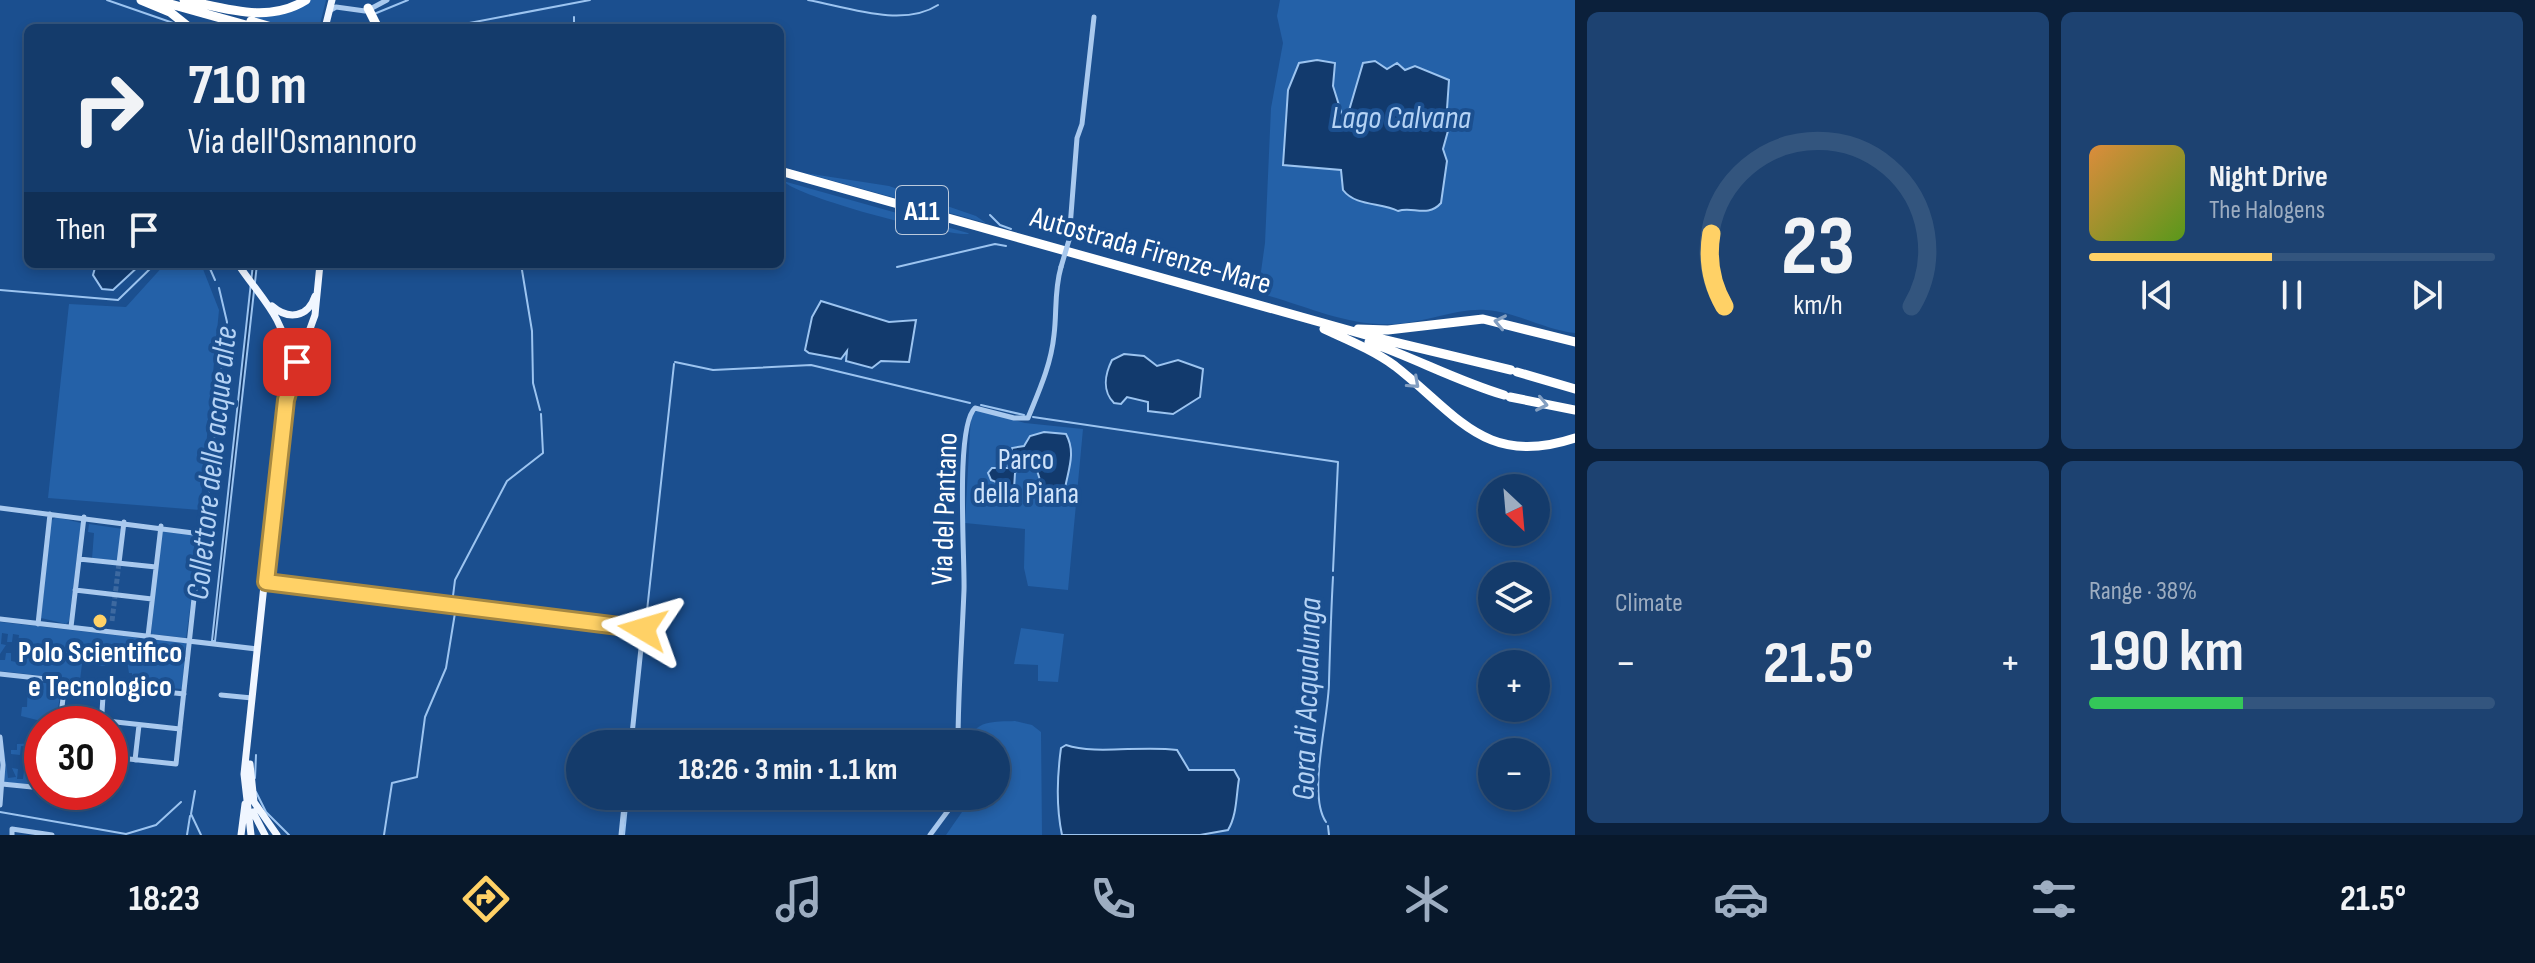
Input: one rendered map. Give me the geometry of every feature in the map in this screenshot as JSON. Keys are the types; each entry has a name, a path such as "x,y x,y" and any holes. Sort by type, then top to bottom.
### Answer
{"highway":[{"path":"141,0 165,9 185,24"},
{"path":"156,0 242,24"},
{"path":"175,0 261,24"},
{"path":"184,0 256,13 285,10 306,0"},
{"name":"Autostrada Firenze-Mare","path":"784,174 1575,389"},
{"name":"Autostrada Firenze-Mare","path":"784,174 1324,329 1402,353 1457,380 1507,396 1575,410"},
{"path":"1277,310 1372,330 1483,319 1575,342"},
{"path":"1324,329 1386,360 1460,424 1489,441 1536,448 1575,438"}],"main road":[{"path":"324,24 330,0"},
{"path":"324,24 330,0"},
{"path":"241,268 268,302 283,314 298,315 309,308 319,283"},
{"path":"286,400 315,315 320,268"},
{"path":"241,835 252,698 286,400 287,348 268,302"},
{"path":"256,662 249,797 270,834 257,835"},
{"path":"246,798 251,835"}],"street":[{"path":"329,12 336,7 367,7 387,0"},
{"name":"Via del Pantano","path":"958,730 964,467 969,419 975,408 1014,418 1028,418 1044,383 1054,340 1055,292 1069,240 1077,138 1082,124 1094,17"},
{"path":"0,508 198,531 202,536 176,764 128,759"},
{"path":"38,624 50,514"},
{"path":"71,627 84,517"},
{"path":"119,563 124,522"},
{"path":"148,636 161,526"},
{"path":"79,559 156,567"},
{"path":"266,580 643,629 632,730"},
{"path":"75,590 152,599"},
{"path":"0,619 258,649"},
{"path":"0,674 65,681 104,691 184,694"},
{"path":"62,706 65,681"},
{"path":"102,706 104,691"},
{"path":"221,695 252,698"},
{"path":"128,723 180,729"},
{"path":"135,760 139,725"},
{"path":"0,737 0,805"},
{"path":"2,784 24,786"},
{"path":"621,835 624,810"},
{"path":"930,835 949,810"},
{"path":"13,831 52,835"}],"green space":[{"path":"309,0 326,0 320,24 276,24 251,17"},
{"path":"1280,0 1575,0 1575,333 1486,310 1463,311 1406,323 1360,322 1258,293 1265,243 1271,108 1283,43 1277,16"},
{"path":"805,173 889,186 976,216 986,223"},
{"path":"784,181 969,234 873,215"},
{"path":"161,268 203,268 219,310 200,510 48,498 69,304 126,307"},
{"name":"Parco della Piana","path":"978,410 1025,423 1083,429 1068,590 1028,586 1024,568 1025,529 965,523 971,415"},
{"path":"56,517 81,523 69,621 66,624 41,618 51,521"},
{"path":"89,524 123,529 119,562 92,559 94,533 88,532"},
{"path":"161,529 200,534 186,638 151,634"},
{"path":"0,622 186,643 182,689 132,685 132,673 129,673 127,661 106,661 105,666 82,664 80,680 0,671 0,660 5,660 6,653 11,653 11,661 16,662 19,635 13,634 12,642 7,642 8,634 2,633 1,644 6,645 0,654"},
{"path":"1021,628 1064,634 1058,682 1038,681 1038,665 1014,664"},
{"path":"28,680 62,686 58,706 27,706"},
{"path":"1015,721 1032,725 1041,732 1042,835 946,835 962,810 1010,810 1010,730 975,730 993,722"},
{"path":"17,744 24,744 20,755 11,754 11,750 17,750"},
{"path":"4,749 8,778 16,777 12,768 18,769 17,779 23,779 24,771 24,785 4,783"}],"water":[{"name":"Lago Calvana","path":"1317,60 1335,63 1333,86 1343,118 1348,114 1363,63 1375,61 1387,69 1397,63 1405,70 1415,66 1449,80 1447,109 1451,120 1443,149 1447,161 1441,203 1431,210 1398,211 1362,202 1348,195 1343,190 1341,170 1283,165 1288,90 1299,63"},
{"path":"95,268 137,268 113,290 102,289 93,275"},
{"path":"253,268 257,268 215,641 212,641"},
{"path":"821,301 889,322 916,320 909,362 881,361 872,368 846,361 847,351 841,359 809,353 805,350 812,317"},
{"path":"1124,354 1144,356 1157,366 1178,360 1203,369 1200,397 1173,414 1148,411 1148,402 1127,397 1121,404 1114,403 1106,388 1106,377 1112,360"},
{"path":"1044,432 1066,434 1069,441 1071,456 1064,494 1044,495 1036,485 1040,480 1033,458 1015,473 1014,489 991,480 988,473 992,468 1008,468 1012,448 1024,446 1030,436"},
{"path":"1066,745 1091,749 1177,750 1189,770 1234,770 1239,779 1235,812 1228,830 1200,835 1062,835 1058,781 1061,748"}],"waterway":[{"path":"107,0 176,24"},
{"path":"374,14 408,0"},
{"path":"464,24 590,0"},
{"path":"808,0 892,15 924,12 938,5"},
{"path":"574,17 574,24"},
{"path":"990,215 1000,225 1011,229"},
{"path":"897,267 995,244 1006,246"},
{"path":"0,290 118,300 151,268"},
{"path":"210,268 215,280"},
{"path":"522,268 532,331 533,383 540,410"},
{"name":"Collettore delle acque alte","path":"219,288 227,322 220,380"},
{"path":"675,362 713,370 811,365 970,403"},
{"path":"645,629 674,364"},
{"name":"Collettore delle acque alte","path":"213,449 220,390"},
{"path":"981,405 1024,415"},
{"path":"453,596 455,580 507,481 543,453 541,414"},
{"path":"1033,417 1338,462 1333,571"},
{"name":"Collettore delle acque alte","path":"207,514 212,458"},
{"name":"Gora di Acqualunga","path":"1326,822 1318,794 1328,697 1333,577"},
{"path":"384,835 392,783 417,777 425,717 446,668 455,613"},
{"path":"255,778 256,755"},
{"path":"195,791 191,814 201,835"},
{"path":"256,792 266,812 289,835"},
{"path":"0,812 126,834 156,825 181,802"},
{"path":"624,835 627,810"},
{"path":"187,835 190,816"},
{"name":"Gora di Acqualunga","path":"1328,826 1329,835"}],"tunnel":[{"path":"112,621 119,563"}],"place":[{"name":"Polo Scientifico e Tecnologico","path":"100,621"}],"route":[{"path":"297,362 286,400 266,582 643,629"}]}
